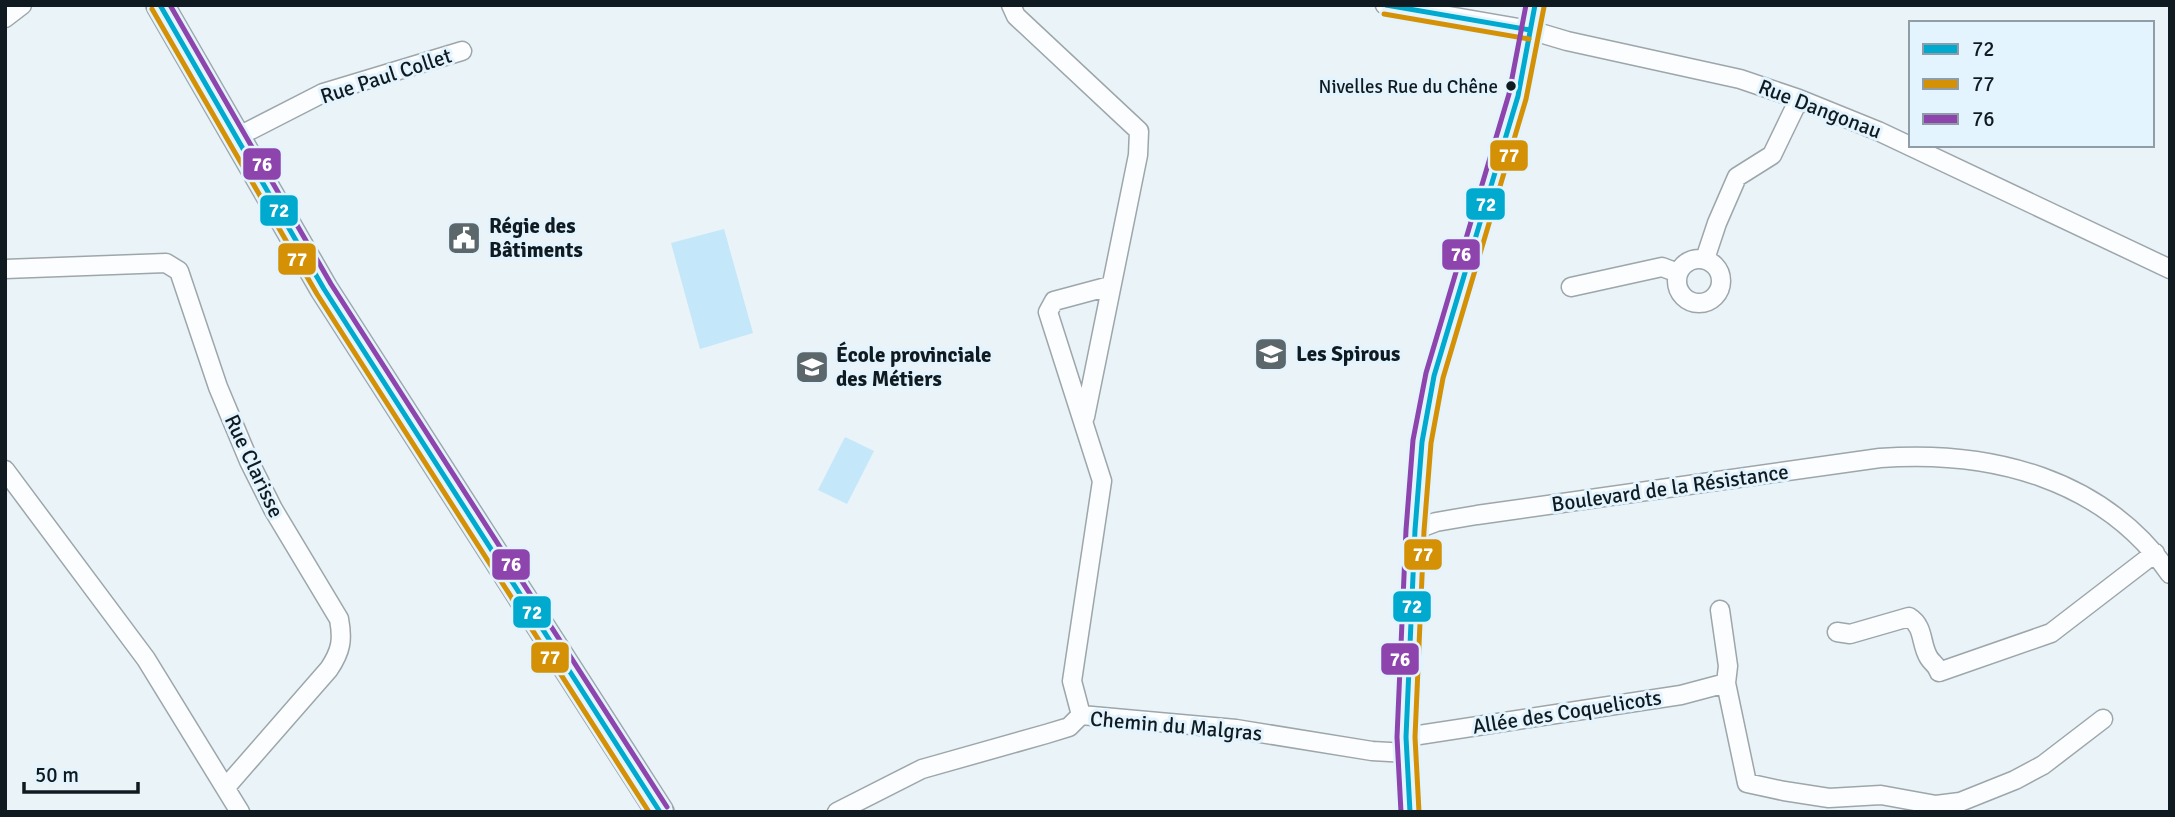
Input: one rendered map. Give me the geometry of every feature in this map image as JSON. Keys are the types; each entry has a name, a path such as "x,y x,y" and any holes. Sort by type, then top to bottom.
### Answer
{"street":[{"path":"5,18 22,5"},
{"path":"160,5 324,289 660,812"},
{"path":"1011,5 1016,16 1139,131 1138,155 1084,421"},
{"name":"Rue Dangonau","path":"1385,5 1530,30 1567,41 1740,79 1799,99 1909,146"},
{"path":"1410,812 1407,745 1415,530 1422,442 1432,386 1518,96 1535,5"},
{"name":"Rue Paul Collet","path":"235,138 323,93 463,51"},
{"path":"1705,259 1737,177 1772,155 1799,99"},
{"name":"Rue Dangonau","path":"1912,147 2170,269"},
{"path":"1705,259 1717,266 1721,283 1719,290 1706,302 1690,303 1684,299 1675,280 1689,262 1705,259"},
{"name":"Rue Clarisse","path":"5,269 166,263 179,271 218,387 249,461 273,509 339,619 343,638 339,655 226,787"},
{"path":"1571,287 1662,267 1678,273"},
{"path":"1082,715 1072,681 1102,481 1048,312 1054,301 1110,286"},
{"name":"Boulevard de la Résistance","path":"1415,530 1436,522 1477,515 1880,458 1942,456 1995,463 2030,472 2067,487 2117,517 2155,553 2170,574"},
{"path":"5,470 146,659 240,812"},
{"path":"1837,632 1850,634 1909,617 1919,626 1929,658 1936,664 1939,672 2051,633 2155,553"},
{"path":"1720,610 1728,666 1726,682 1747,783 1829,798 1881,795 1936,805 1960,802 2015,780 2043,765 2103,719"},
{"name":"Allée des Coquelicots","path":"1407,745 1681,695 1726,682"},
{"name":"Chemin du Malgras","path":"837,812 922,769 1069,727 1082,715 1236,729 1372,751 1407,745"}],"shaded area":[{"path":"724,229 753,333 700,349 671,243"},
{"path":"845,437 874,451 847,504 818,490"}],"transit line":[{"name":"72","path":"160,5 324,289 660,812"},
{"name":"76","path":"170,5 331,284 667,807"},
{"name":"72","path":"1386,5 1530,30"},
{"name":"76","path":"1401,812 1397,737 1406,530 1413,440 1426,373 1509,94 1526,5"},
{"name":"72","path":"1410,812 1406,737 1415,530 1422,442 1434,376 1518,96 1535,5"},
{"name":"77","path":"1419,812 1415,737 1424,531 1431,443 1443,378 1526,99 1544,7"},
{"name":"77","path":"152,9 317,294 649,812"},
{"name":"77","path":"1384,14 1529,39"}],"place":[{"name":"Nivelles Rue du Chêne","path":"1511,86"},
{"name":"Régie des Bâtiments","path":"464,238"},
{"name":"Les Spirous","path":"1271,354"},
{"name":"École provinciale des Métiers","path":"812,367"}]}
